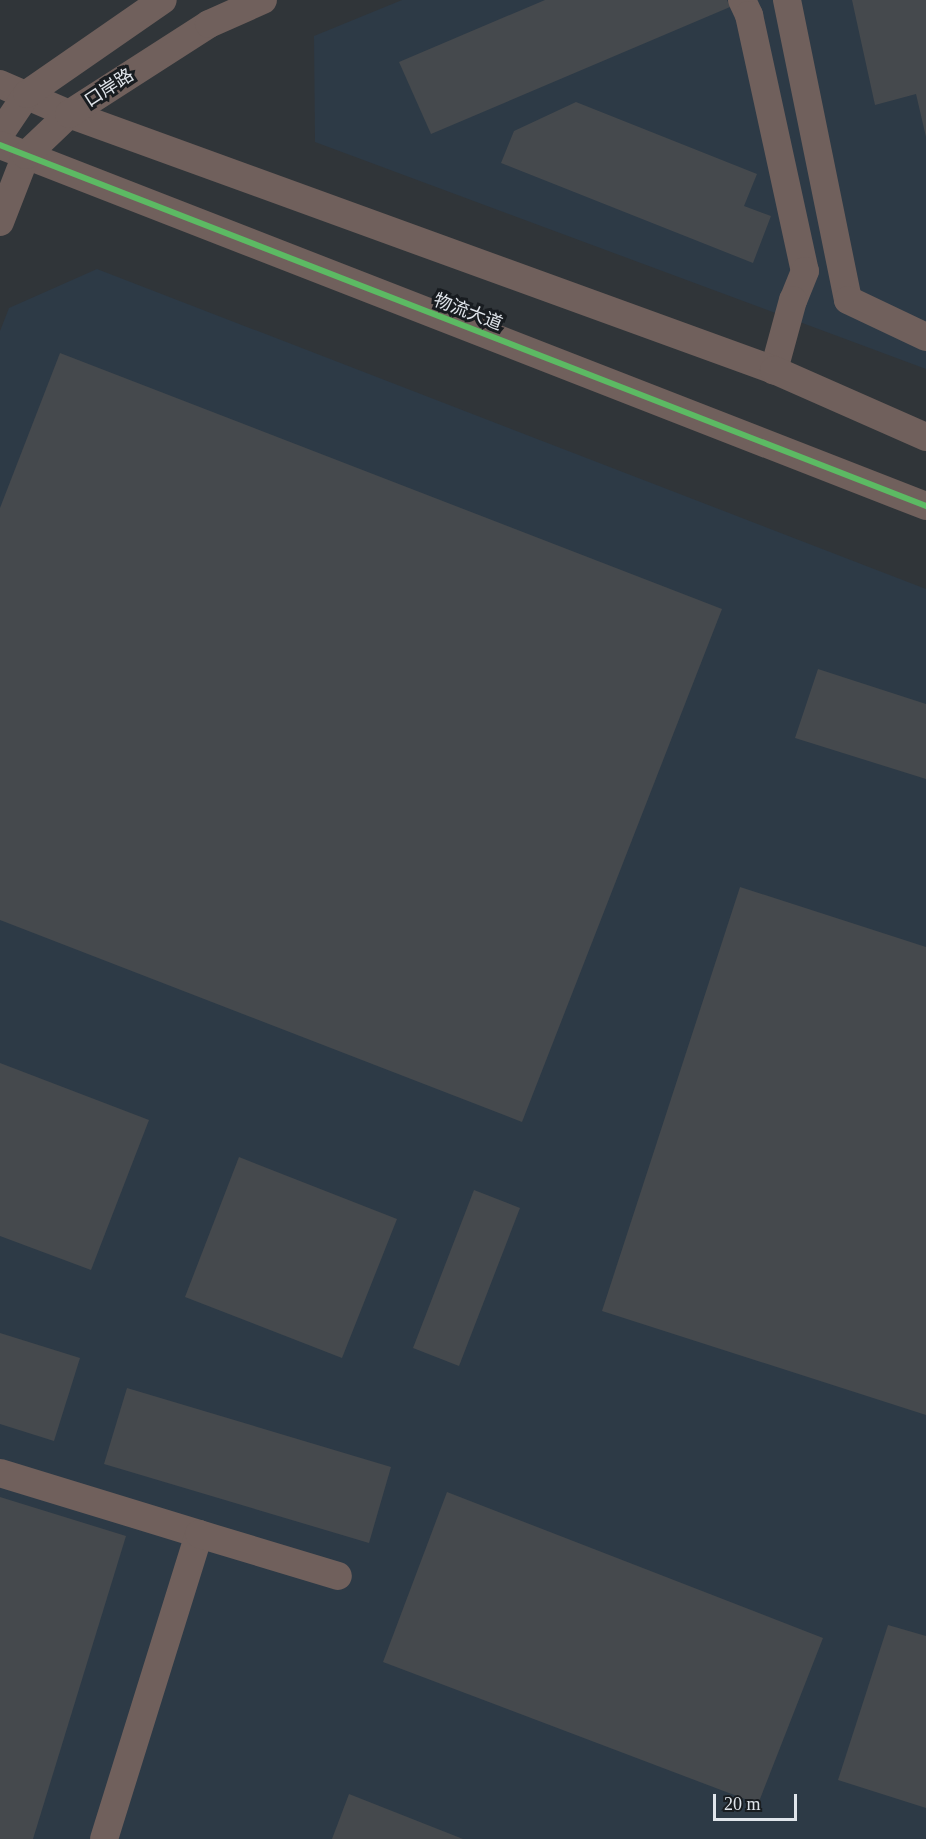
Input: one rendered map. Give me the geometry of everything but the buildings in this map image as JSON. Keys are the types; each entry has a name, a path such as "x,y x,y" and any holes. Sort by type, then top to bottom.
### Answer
{"street":[{"path":"0,134 27,94 163,0"},
{"name":"口岸路","path":"0,222 13,150 209,24 263,0"},
{"path":"742,0 749,15 806,271 793,300 774,370"},
{"path":"787,0 848,300 926,337"},
{"path":"0,84 69,114 774,370 926,437"},
{"name":"物流大道","path":"13,150 926,506"},
{"path":"0,1473 338,1576"},
{"path":"104,1839 199,1534"}],"shaded area":[{"path":"402,0 926,0 926,369 315,142 314,36"},
{"path":"97,269 926,589 926,1839 0,1839 0,331 9,308"}],"cycle path":[{"path":"0,145 926,506"}]}
